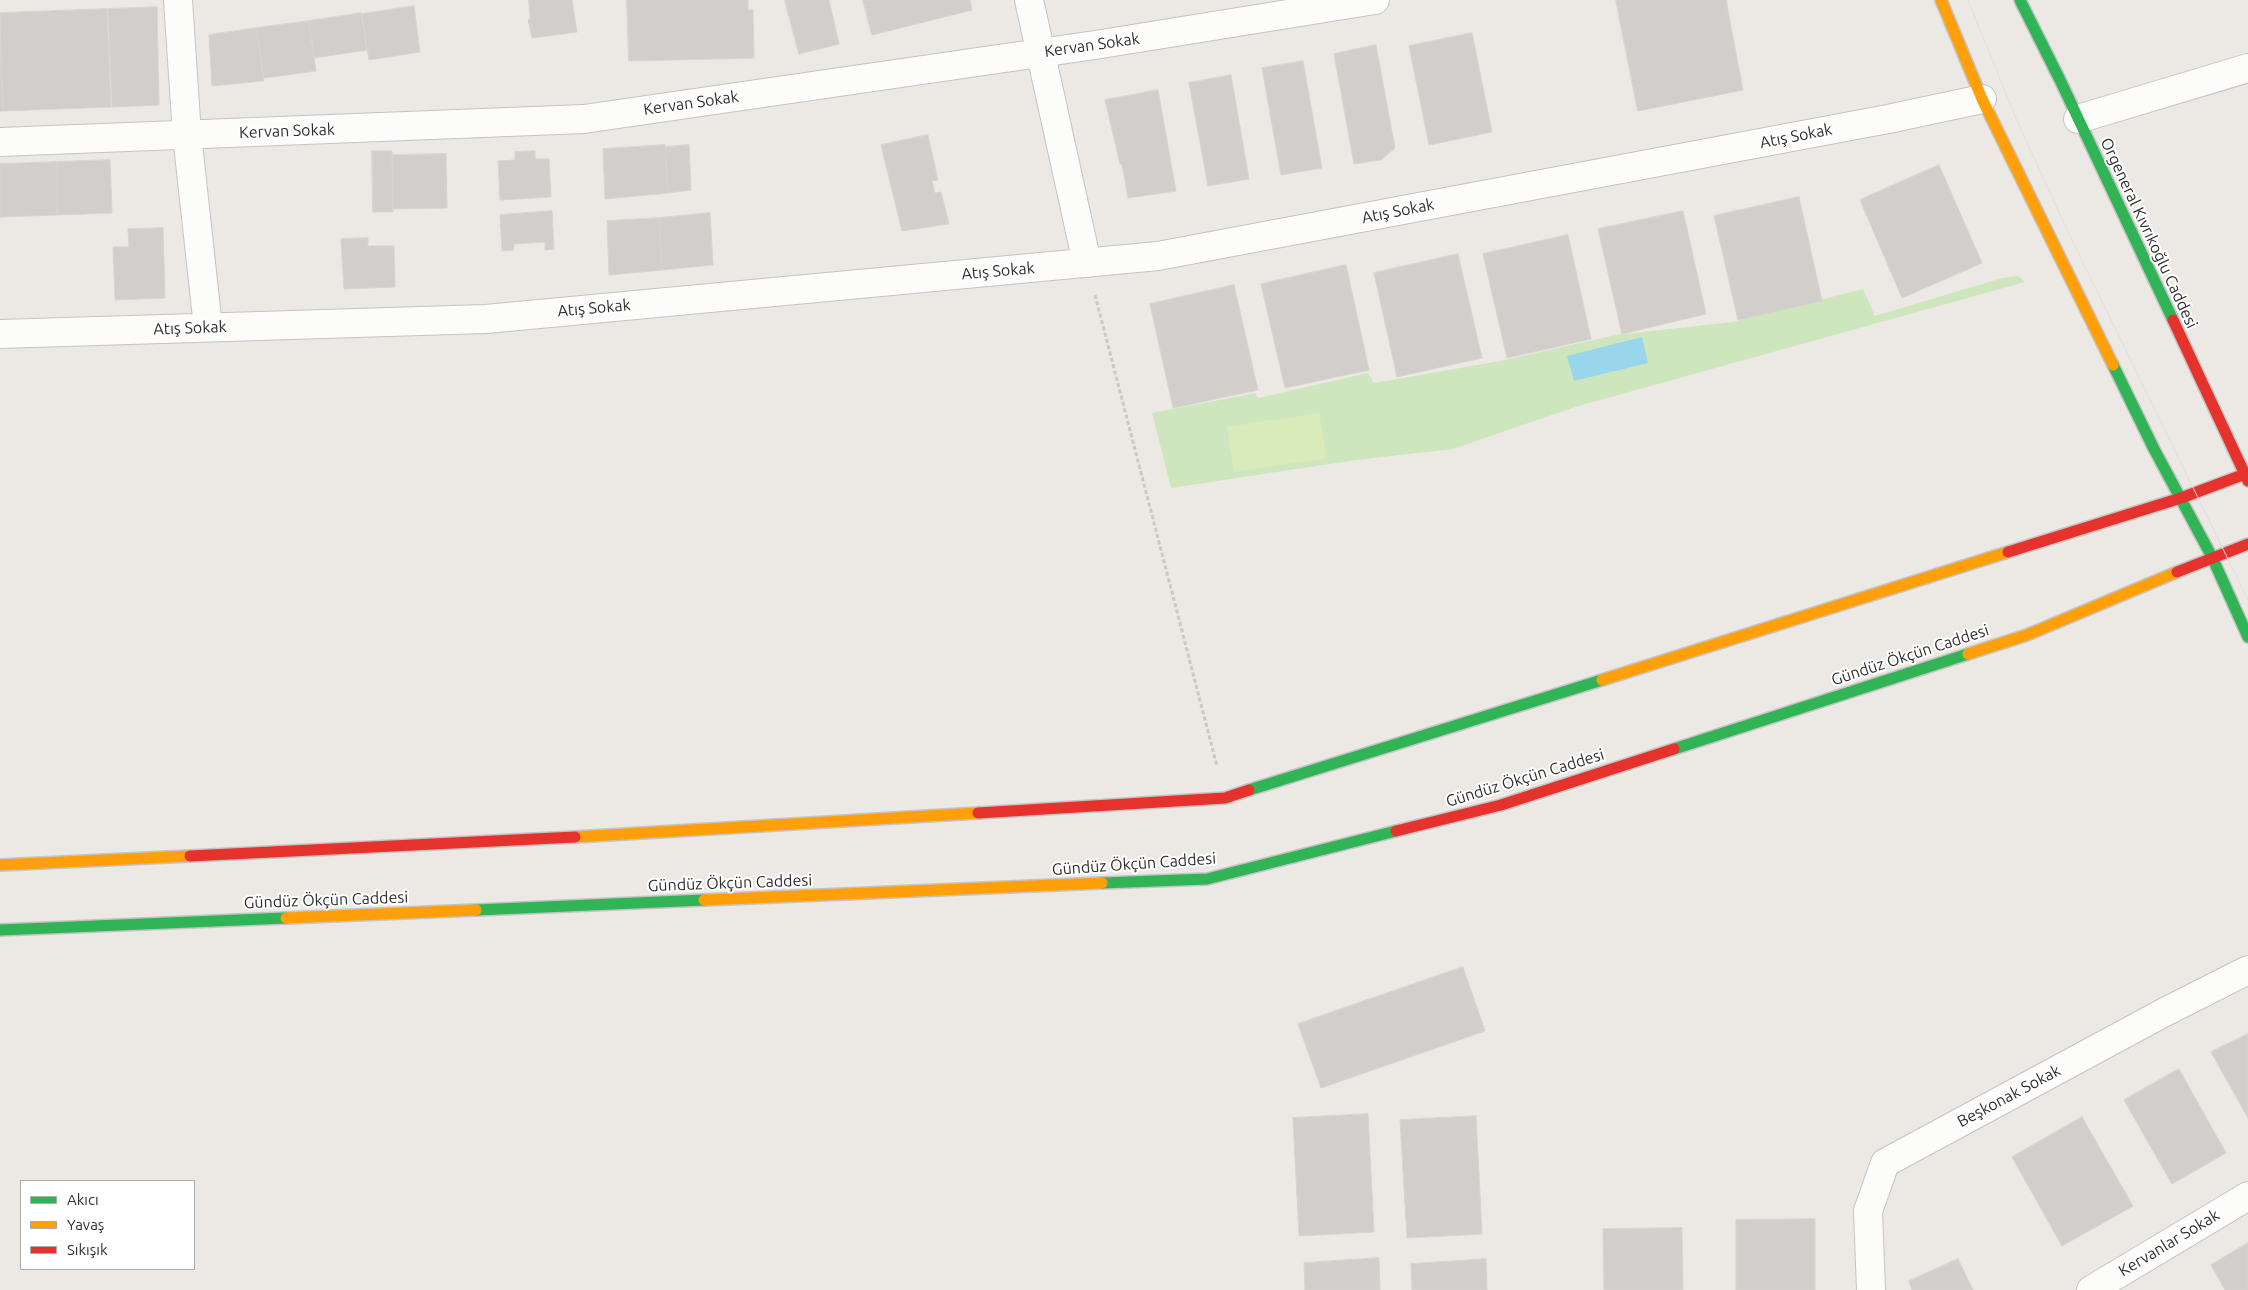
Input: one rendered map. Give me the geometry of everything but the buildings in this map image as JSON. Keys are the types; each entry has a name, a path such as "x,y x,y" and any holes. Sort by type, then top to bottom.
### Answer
{"street":[{"path":"178,0 188,135 208,327"},
{"path":"1029,0 1087,263"},
{"name":"Kervan Sokak","path":"0,142 584,119 1041,52 1375,0"},
{"path":"1941,0 1982,99 2154,449 2212,557 2248,638"},
{"name":"Orgeneral Kıvrıkoğlu Caddesi","path":"2020,0 2247,476"},
{"path":"2078,120 2248,68"},
{"name":"Atış Sokak","path":"0,334 486,318 1158,256 1878,121 1982,99"},
{"path":"0,864 554,838 1225,798 2247,476"},
{"name":"Gündüz Ökçün Caddesi","path":"0,930 1207,879 1519,799 2027,634 2212,557 2248,544"},
{"name":"Beşkonak Sokak","path":"1871,1290 1868,1211 1885,1163 2162,1013 2248,970"},
{"name":"Kervanlar Sokak","path":"2091,1290 2248,1196"}],"path":[{"path":"1087,263 1225,798"}],"green space":[{"path":"2018,276 2025,282 1575,407 1453,449 1356,460 1171,488 1152,413 1255,393 1258,398 1368,373 1374,383 1500,361 1616,335 1732,322 1863,289 1875,316 2002,278"},
{"path":"1319,413 1327,458 1234,472 1227,427"}],"water":[{"path":"1642,337 1648,363 1574,381 1567,356"}],"tram line":[{"path":"1968,0 2017,121 2070,236 2248,600"}],"traffic: fast":[{"path":"2020,0 2061,82 2173,320"},
{"path":"2113,365 2154,449 2212,557 2248,637"},
{"path":"1674,749 1968,654"},
{"path":"1249,790 1602,680"},
{"path":"1102,883 1207,879 1396,831"},
{"path":"476,910 704,900"},
{"path":"0,930 286,918"}],"traffic: slow":[{"path":"1941,0 1982,99 2113,365"},
{"path":"1602,680 2008,552"},
{"path":"1968,654 2027,635 2177,572"},
{"path":"575,837 978,813"},
{"path":"0,865 190,856"},
{"path":"704,900 1102,883"},
{"path":"286,918 476,910"}],"traffic: jam":[{"path":"2173,320 2248,481"},
{"path":"2008,552 2181,498 2248,473"},
{"path":"2177,572 2248,544"},
{"path":"1396,831 1501,805 1674,749"},
{"path":"978,813 1225,798 1249,790"},
{"path":"190,856 575,837"}]}
